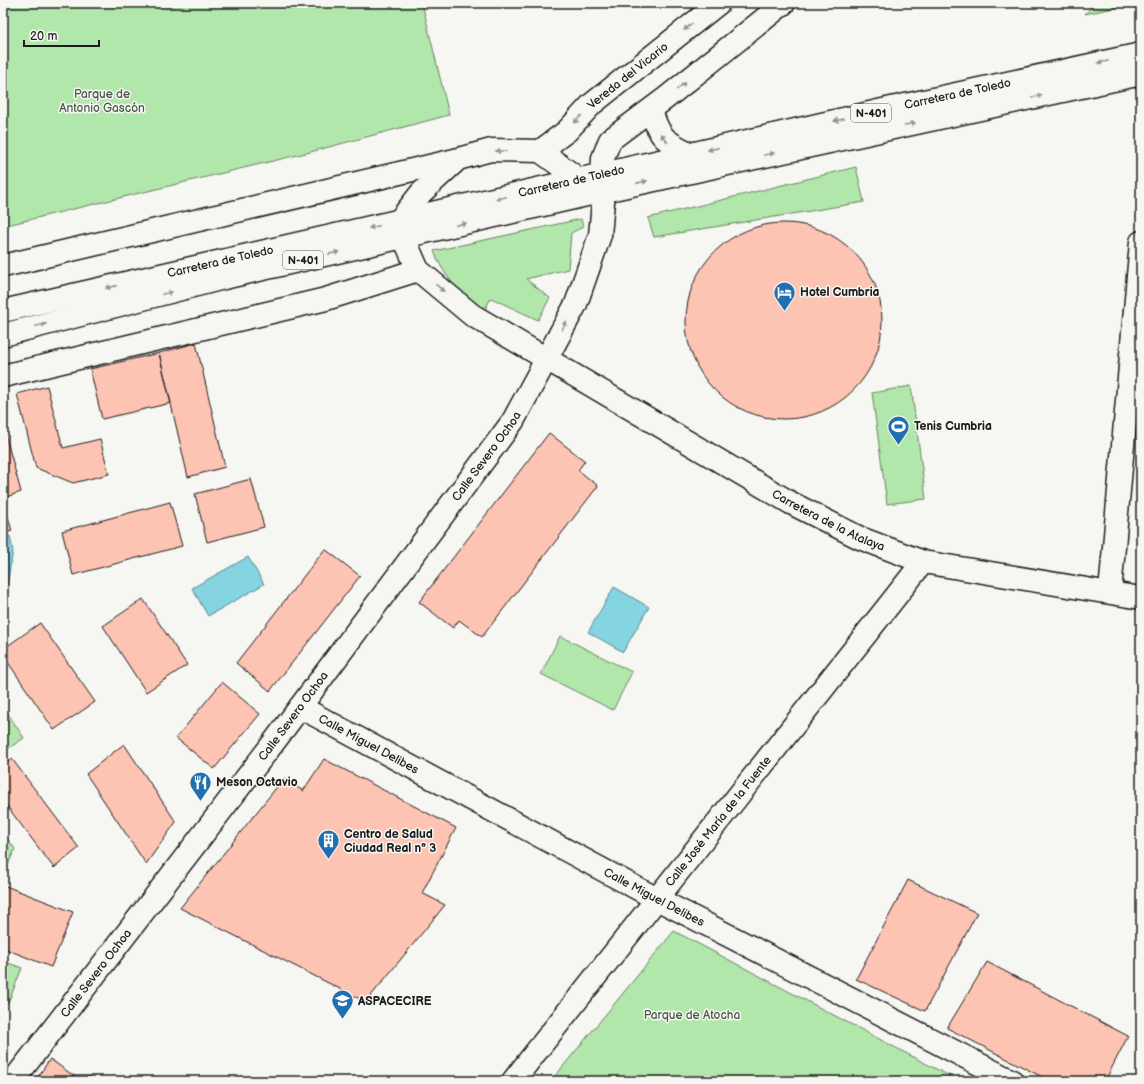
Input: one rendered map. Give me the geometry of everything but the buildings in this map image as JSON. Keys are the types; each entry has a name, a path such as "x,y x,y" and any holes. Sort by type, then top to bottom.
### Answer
{"main road":[{"name":"Vereda del Vicario","path":"540,151 567,130 592,104 719,3"},
{"path":"691,154 666,142 655,127 650,110 784,3"},
{"name":"Carretera de Toledo","path":"3,311 402,229 580,180 603,183 691,154 1141,54"},
{"name":"N-401","path":"3,335 224,278 402,229 603,183 1141,74"},
{"name":"Calle Severo Ochoa","path":"13,1081 300,707 513,421 576,304 600,235 603,158 610,140 650,110"},
{"path":"3,266 491,150 540,151 580,180"},
{"path":"3,376 326,299 418,270 402,229 421,193 458,159"},
{"path":"1110,592 1141,242"},
{"name":"Carretera de la Atalaya","path":"418,270 472,315 546,360 791,503 860,538 922,562 1141,598"},
{"name":"Calle José María de la Fuente","path":"513,1081 922,562"},
{"name":"Calle Miguel Delibes","path":"300,707 657,899 1012,1081"}],"green space":[{"name":"Parque de Antonio Gascón","path":"3,3 422,3 449,115 310,152 3,226"},
{"path":"1095,3 1138,3 1085,14"},
{"path":"856,167 864,202 654,237 648,218"},
{"path":"581,219 583,227 571,233 568,269 526,279 550,298 538,320 491,298 483,313 461,293 448,278 434,251"},
{"name":"Tenis Cumbria","path":"911,386 926,499 887,504 872,393"},
{"path":"560,636 632,672 613,710 541,674"},
{"path":"3,706 24,738 3,752"},
{"path":"3,833 15,849 8,865 3,863"},
{"name":"Parque de Atocha","path":"674,931 959,1081 551,1081"},
{"path":"3,961 22,968 8,1003 3,1001"}],"water":[{"path":"10,536 13,551 7,585 3,585 3,538"},
{"path":"248,557 264,584 208,616 192,588"},
{"path":"614,587 649,607 623,652 588,632"}],"place":[{"name":"Hotel Cumbria","path":"784,312"},
{"name":"Tenis Cumbria","path":"899,446"},
{"name":"Meson Octavio","path":"201,802"},
{"name":"Centro de Salud Ciudad Real nº 3","path":"328,860"},
{"name":"ASPACECIRE","path":"342,1020"}]}
